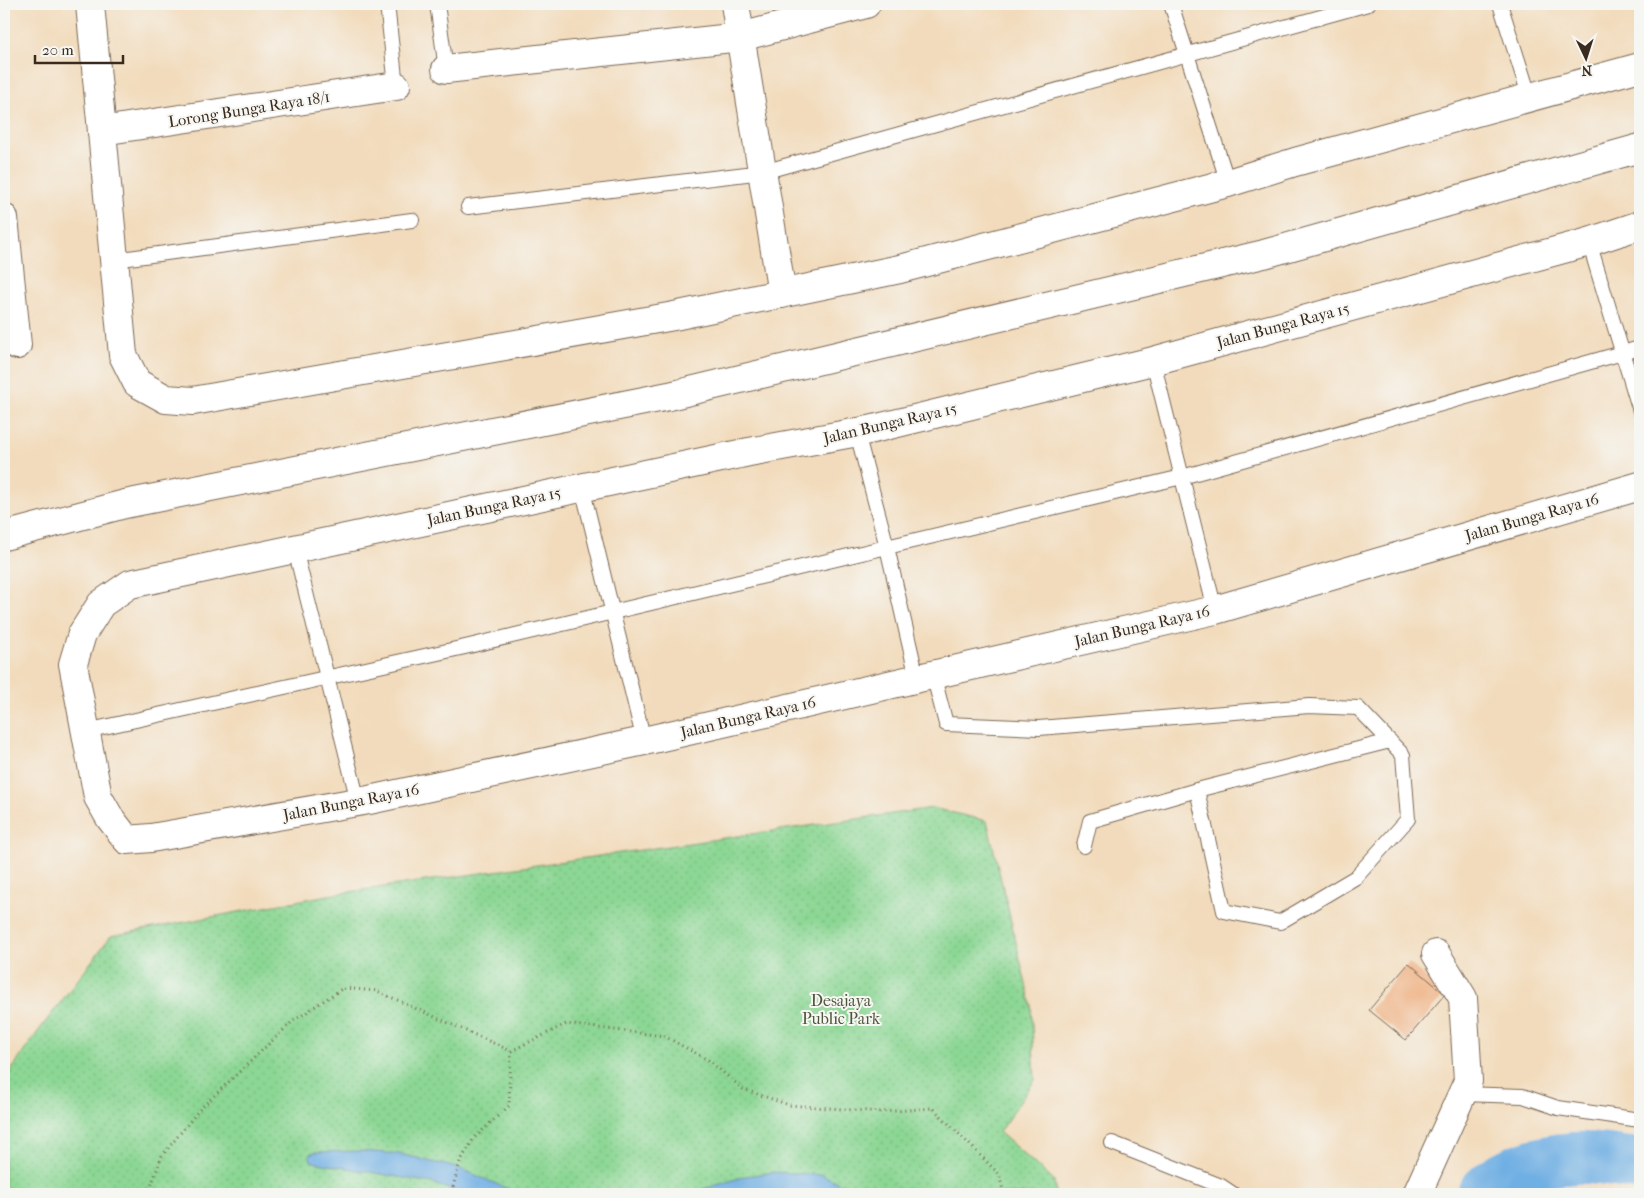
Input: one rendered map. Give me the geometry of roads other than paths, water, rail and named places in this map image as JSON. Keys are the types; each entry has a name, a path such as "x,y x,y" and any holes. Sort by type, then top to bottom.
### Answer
{"street":[{"path":"90,4 123,355 138,384 166,399 193,401 674,316 900,269 1228,183 1295,162 1640,68"},
{"path":"735,4 782,294"},
{"path":"446,70 741,37 866,4"},
{"name":"Lorong Bunga Raya 18/1","path":"102,131 396,86"},
{"path":"4,536 125,504 679,394 1264,254 1640,148"},
{"path":"4,218 17,345"},
{"name":"Jalan Bunga Raya 15","path":"130,584 749,452 857,433 1153,361 1589,242 1640,226"},
{"name":"Jalan Bunga Raya 16","path":"130,584 100,604 82,634 73,664 98,798 127,840 151,838 358,801 644,741 1215,610 1640,486"},
{"path":"1417,1194 1468,1081 1463,998 1436,954"}],"lane":[{"path":"387,4 396,86"},
{"path":"437,4 446,70"},
{"path":"1171,4 1228,183"},
{"path":"468,207 763,172 1368,4"},
{"path":"1500,4 1530,98"},
{"path":"114,260 412,220"},
{"path":"1589,242 1640,411"},
{"path":"86,731 614,612 1182,477 1640,348"},
{"path":"1153,361 1215,610"},
{"path":"857,433 887,547 925,676 946,724 1039,728 1309,706 1358,708 1403,754 1408,819 1356,877 1280,922 1224,911 1197,790"},
{"path":"582,487 644,741"},
{"path":"295,549 358,801"},
{"path":"1084,846 1090,821 1197,790 1390,741"},
{"path":"1461,1094 1523,1096 1558,1108 1640,1120"},
{"path":"1112,1143 1221,1186 1233,1194"}],"water":[{"path":"361,1151 400,1154 461,1169 520,1194 462,1194 432,1183 318,1163 311,1161 310,1154 315,1152"},
{"path":"773,1172 823,1175 860,1194 687,1194 746,1176"}],"waterway":[{"path":"1483,1194 1491,1186 1513,1173 1550,1161 1581,1158 1640,1164"}],"park label":[{"name":"Desajaya Public Park","path":"841,1009"}]}
